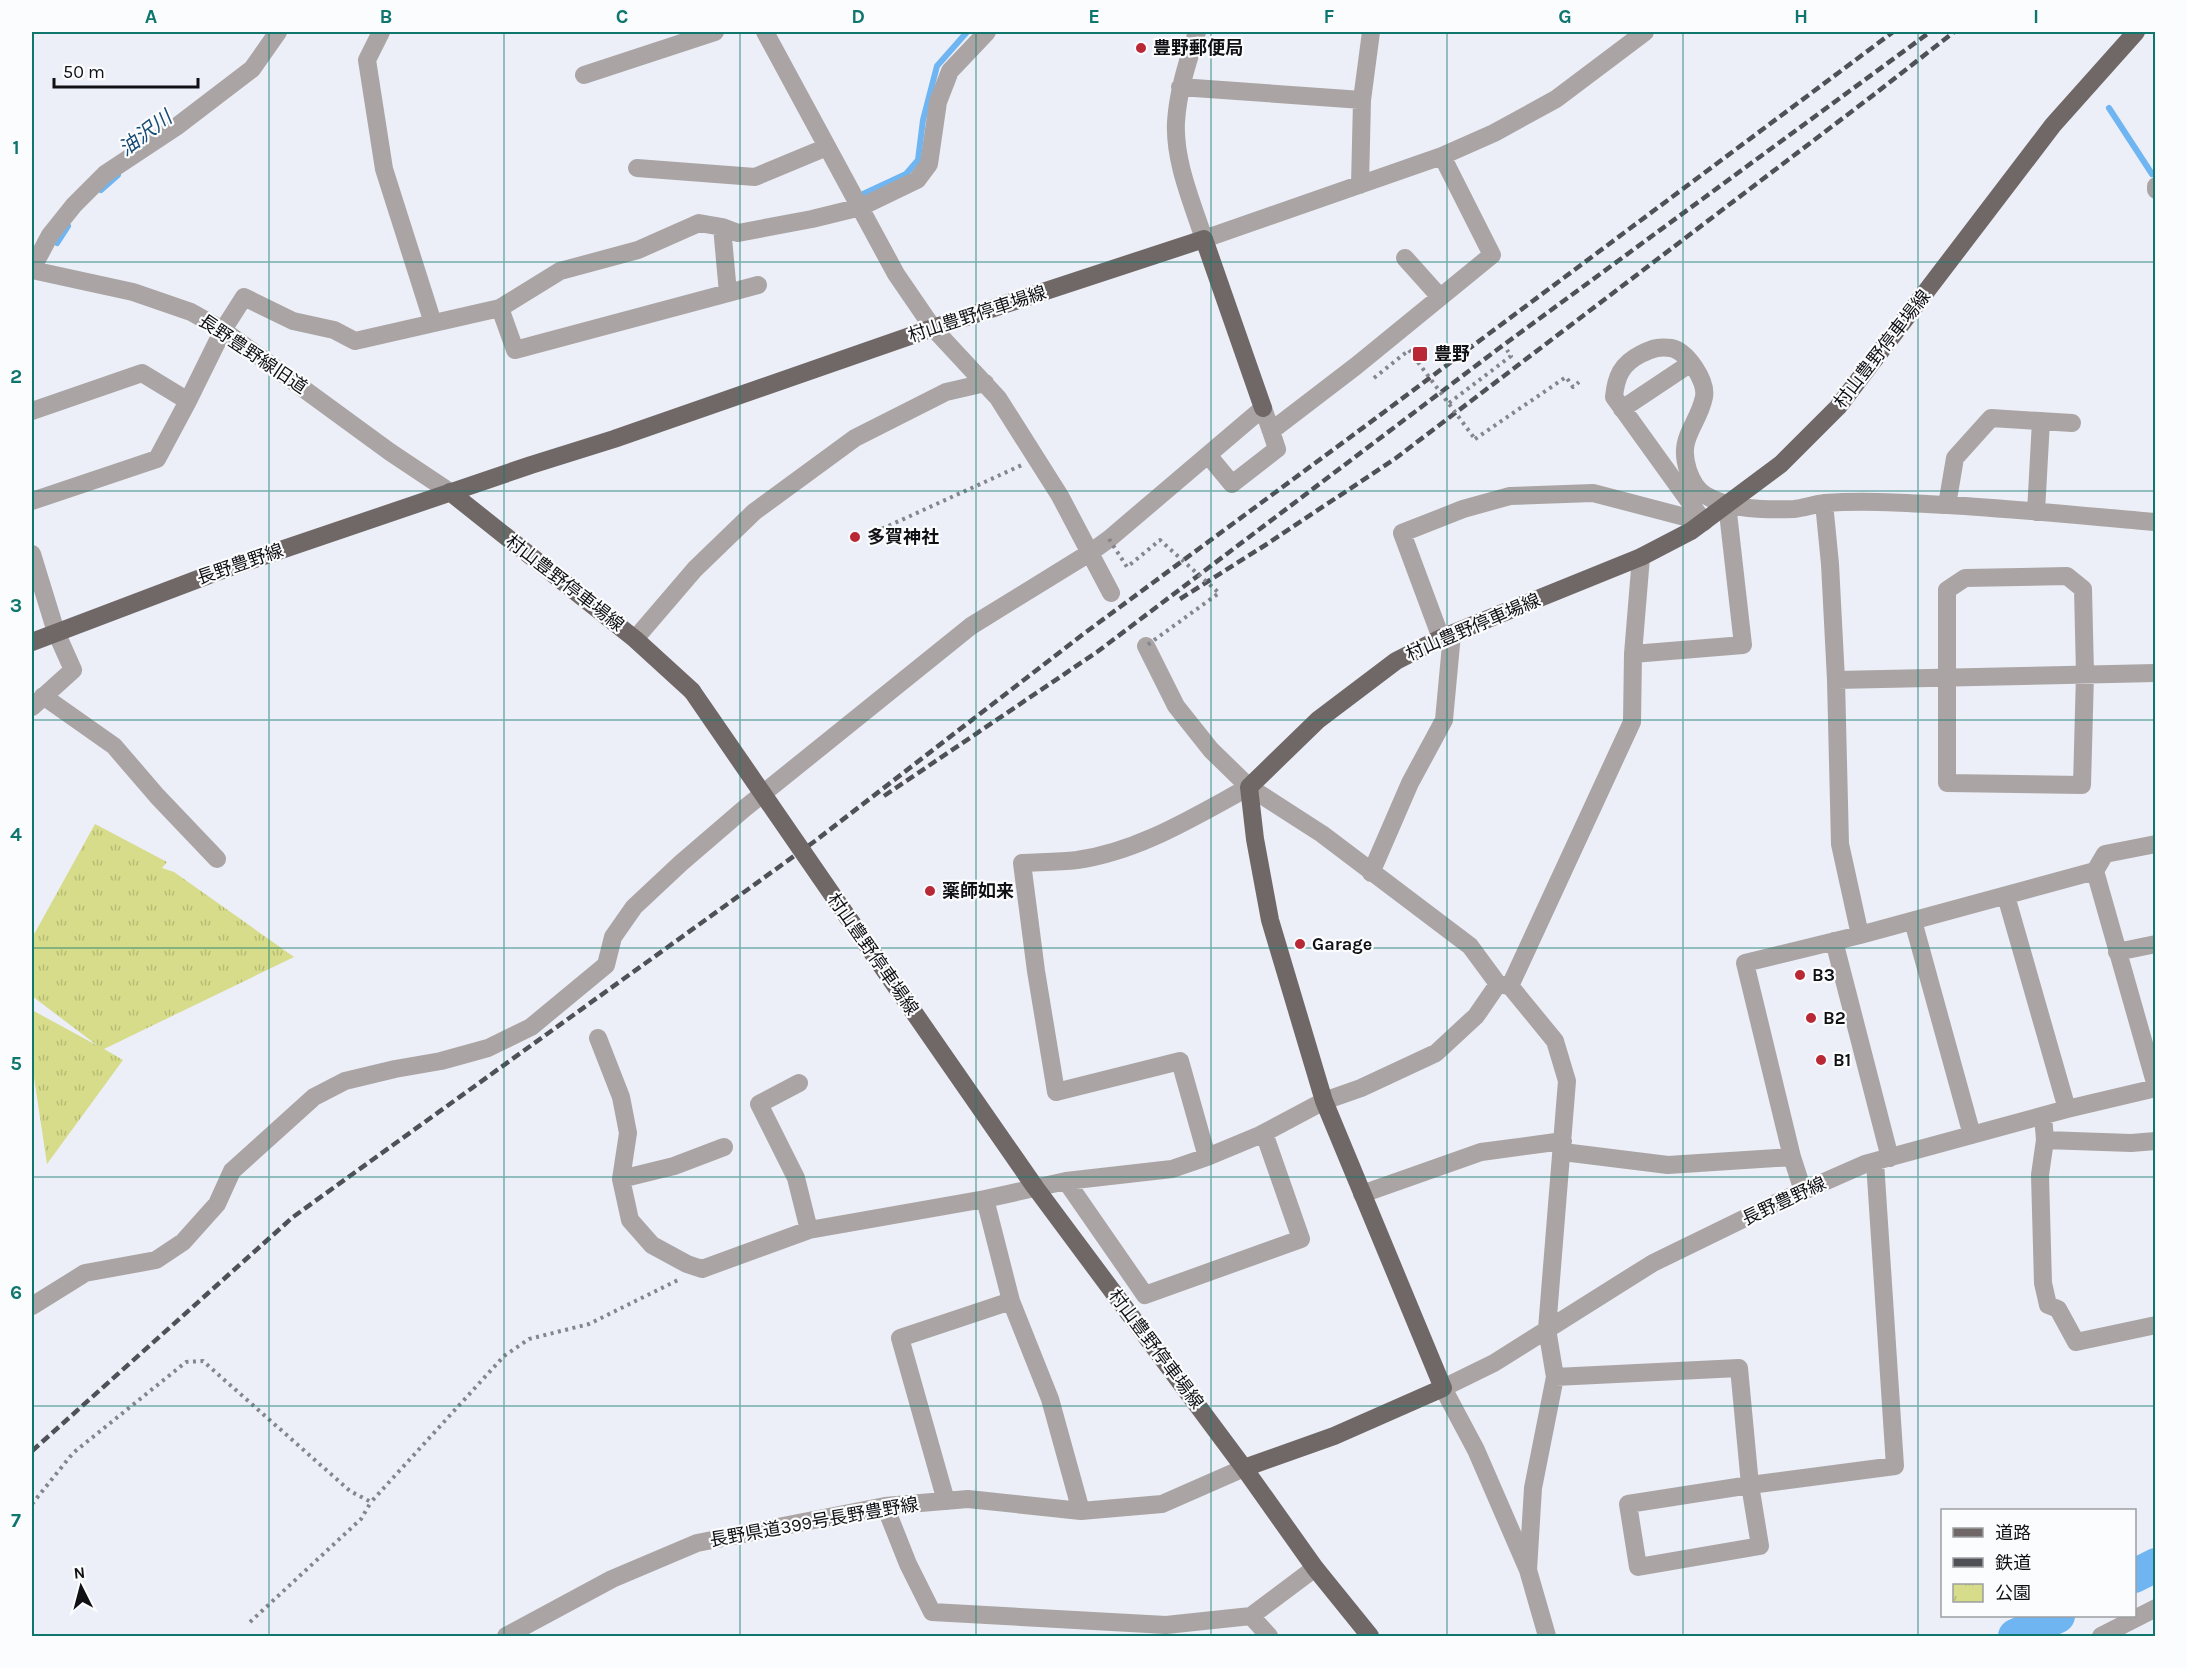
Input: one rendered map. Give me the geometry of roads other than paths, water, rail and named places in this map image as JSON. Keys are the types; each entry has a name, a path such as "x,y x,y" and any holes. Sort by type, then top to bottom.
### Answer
{"main road":[{"name":"村山豊野停車場線","path":"1250,787 1318,720 1396,661 1447,636 1641,557 1704,522 1781,464 1838,407 2053,125 2136,32"},
{"name":"村山豊野停車場線","path":"450,492 614,439 933,328 1204,239"},
{"path":"1204,239 1263,408"},
{"name":"村山豊野停車場線","path":"450,492 635,639 692,691 1035,1187 1244,1468 1315,1568 1370,1636"},
{"name":"長野豊野線","path":"32,642 222,570 450,492"},
{"path":"1244,1468 1334,1436 1443,1388 1324,1101 1270,920 1255,839 1250,787"}],"street":[{"path":"32,269 50,235 74,204 105,174 176,127 252,69 278,32"},
{"path":"381,32 367,60 384,169 433,323"},
{"path":"584,75 715,32"},
{"path":"765,32 896,274 933,328 998,398 1060,496 1111,593"},
{"path":"32,501 157,459 223,330 244,297 293,321 334,330 355,341 500,308 560,271 638,250 699,223 722,226 738,233 812,219 861,207 917,180 929,164 938,102 950,71 987,32"},
{"path":"1197,32 1180,87 1176,123 1179,155 1204,239 1442,156 1494,133 1556,99 1646,32"},
{"path":"1360,185 1362,100 1371,32"},
{"path":"1180,87 1362,100"},
{"path":"637,168 756,177 827,147"},
{"path":"1271,431 1356,366 1492,255 1442,156"},
{"path":"722,226 728,293"},
{"path":"1404,258 1440,297"},
{"name":"長野豊野線旧道","path":"32,269 133,292 191,312 223,330 390,452 450,492"},
{"path":"500,308 515,350 758,285"},
{"path":"1704,522 1614,398 1616,382 1622,367 1654,347 1673,348 1691,363 1701,378 1704,396 1684,441 1684,460 1691,480 1703,494 1726,504 1754,508 1796,509 1824,503 1947,505 2156,522"},
{"path":"1622,410 1691,363"},
{"path":"32,411 142,373 188,401"},
{"path":"635,639 694,569 754,512 855,438 946,392 985,383"},
{"path":"32,1306 85,1273 156,1260 183,1242 217,1204 232,1171 314,1097 345,1081 441,1061 488,1048 531,1027 606,965 613,937 634,907 745,808 971,626 1109,539 1208,454 1263,408 1276,449 1232,484 1208,454"},
{"path":"1947,505 1955,458 1991,418 2072,423"},
{"path":"2036,512 2042,421"},
{"path":"1371,873 1410,783 1444,720 1447,636 1402,533 1463,509 1510,496 1534,495 1593,493 1704,522"},
{"path":"1824,503 1830,564 1836,680 1840,844 1860,935"},
{"path":"1633,654 1743,645 1726,504"},
{"path":"32,554 56,632 74,670 37,701 114,746 157,796 217,859"},
{"path":"598,1038 621,1097 628,1133 621,1179 630,1220 652,1245 687,1264 702,1269 809,1230 985,1199 1066,1181 1172,1169 1264,1133 1324,1101 1361,1088 1436,1053 1476,1016 1504,985 1632,722 1633,654 1641,557"},
{"path":"2067,576 2083,589 2085,674 2082,785 1947,783 1947,677 1947,590 1965,578 2067,576"},
{"path":"1146,646 1176,706 1211,750 1250,787 1322,834 1470,946 1555,1041 1567,1082 1547,1329 1554,1377 1533,1488 1528,1570"},
{"path":"1836,680 2156,673"},
{"path":"1207,1157 1180,1061 1056,1092 1036,971 1022,863 1078,860 1138,844 1250,787"},
{"path":"1803,1191 1792,1157 1745,963 1860,935 2095,871 2105,854 2156,844"},
{"path":"2095,871 2156,1087"},
{"path":"2006,896 2067,1109"},
{"path":"1913,921 1972,1135"},
{"path":"1554,1377 1739,1368 1750,1485 1761,1546 1638,1567 1628,1504 1750,1485 1895,1466 1882,1160 1834,941"},
{"path":"2117,952 2156,944"},
{"path":"799,1083 759,1104 796,1178 809,1230"},
{"name":"長野豊野線","path":"1443,1388 1494,1362 1653,1263 1803,1191 1882,1160 2156,1087"},
{"path":"2043,1116 2045,1140 2040,1175 2043,1283 2048,1305 2058,1309 2076,1342 2156,1325"},
{"path":"1066,1181 1145,1295 1301,1239 1264,1133"},
{"path":"2045,1140 2131,1143 2156,1141"},
{"path":"621,1179 674,1166 724,1146"},
{"path":"1362,1194 1481,1152 1563,1147 1668,1165 1792,1157"},
{"path":"985,1199 1011,1301 1050,1399 1081,1511"},
{"path":"946,1501 900,1338 1011,1301"},
{"path":"1443,1388 1476,1450 1528,1570 1547,1636"},
{"name":"長野県道399号長野豊野線","path":"506,1636 612,1579 697,1543 885,1506 968,1499 1081,1511 1162,1504 1244,1468"},
{"path":"885,1506 932,1612 1166,1625 1251,1616 1315,1568"},
{"path":"2101,1636 2156,1608"},
{"path":"1251,1616 1269,1636"}],"waterway":[{"path":"863,194 906,174 918,160 923,120 937,66 967,32"},
{"path":"2109,108 2152,174"},
{"name":"油沢川","path":"101,190 118,175"},
{"name":"油沢川","path":"57,243 68,226"},
{"path":"2136,1575 2156,1565"},
{"path":"2015,1636 2056,1617"}],"railway":[{"path":"32,1451 293,1217 815,841 1082,635 1893,32"},
{"path":"884,796 1097,652 1498,349 1930,32"},
{"path":"1180,599 1396,458 1954,32"}],"place":[{"name":"豊野郵便局","path":"1141,48"},
{"name":"豊野","path":"1420,354"},
{"name":"多賀神社","path":"855,537"},
{"name":"薬師如来","path":"930,891"},
{"name":"Garage","path":"1300,944"},
{"name":"B3","path":"1800,975"},
{"name":"B2","path":"1811,1018"},
{"name":"B1","path":"1821,1060"}]}
